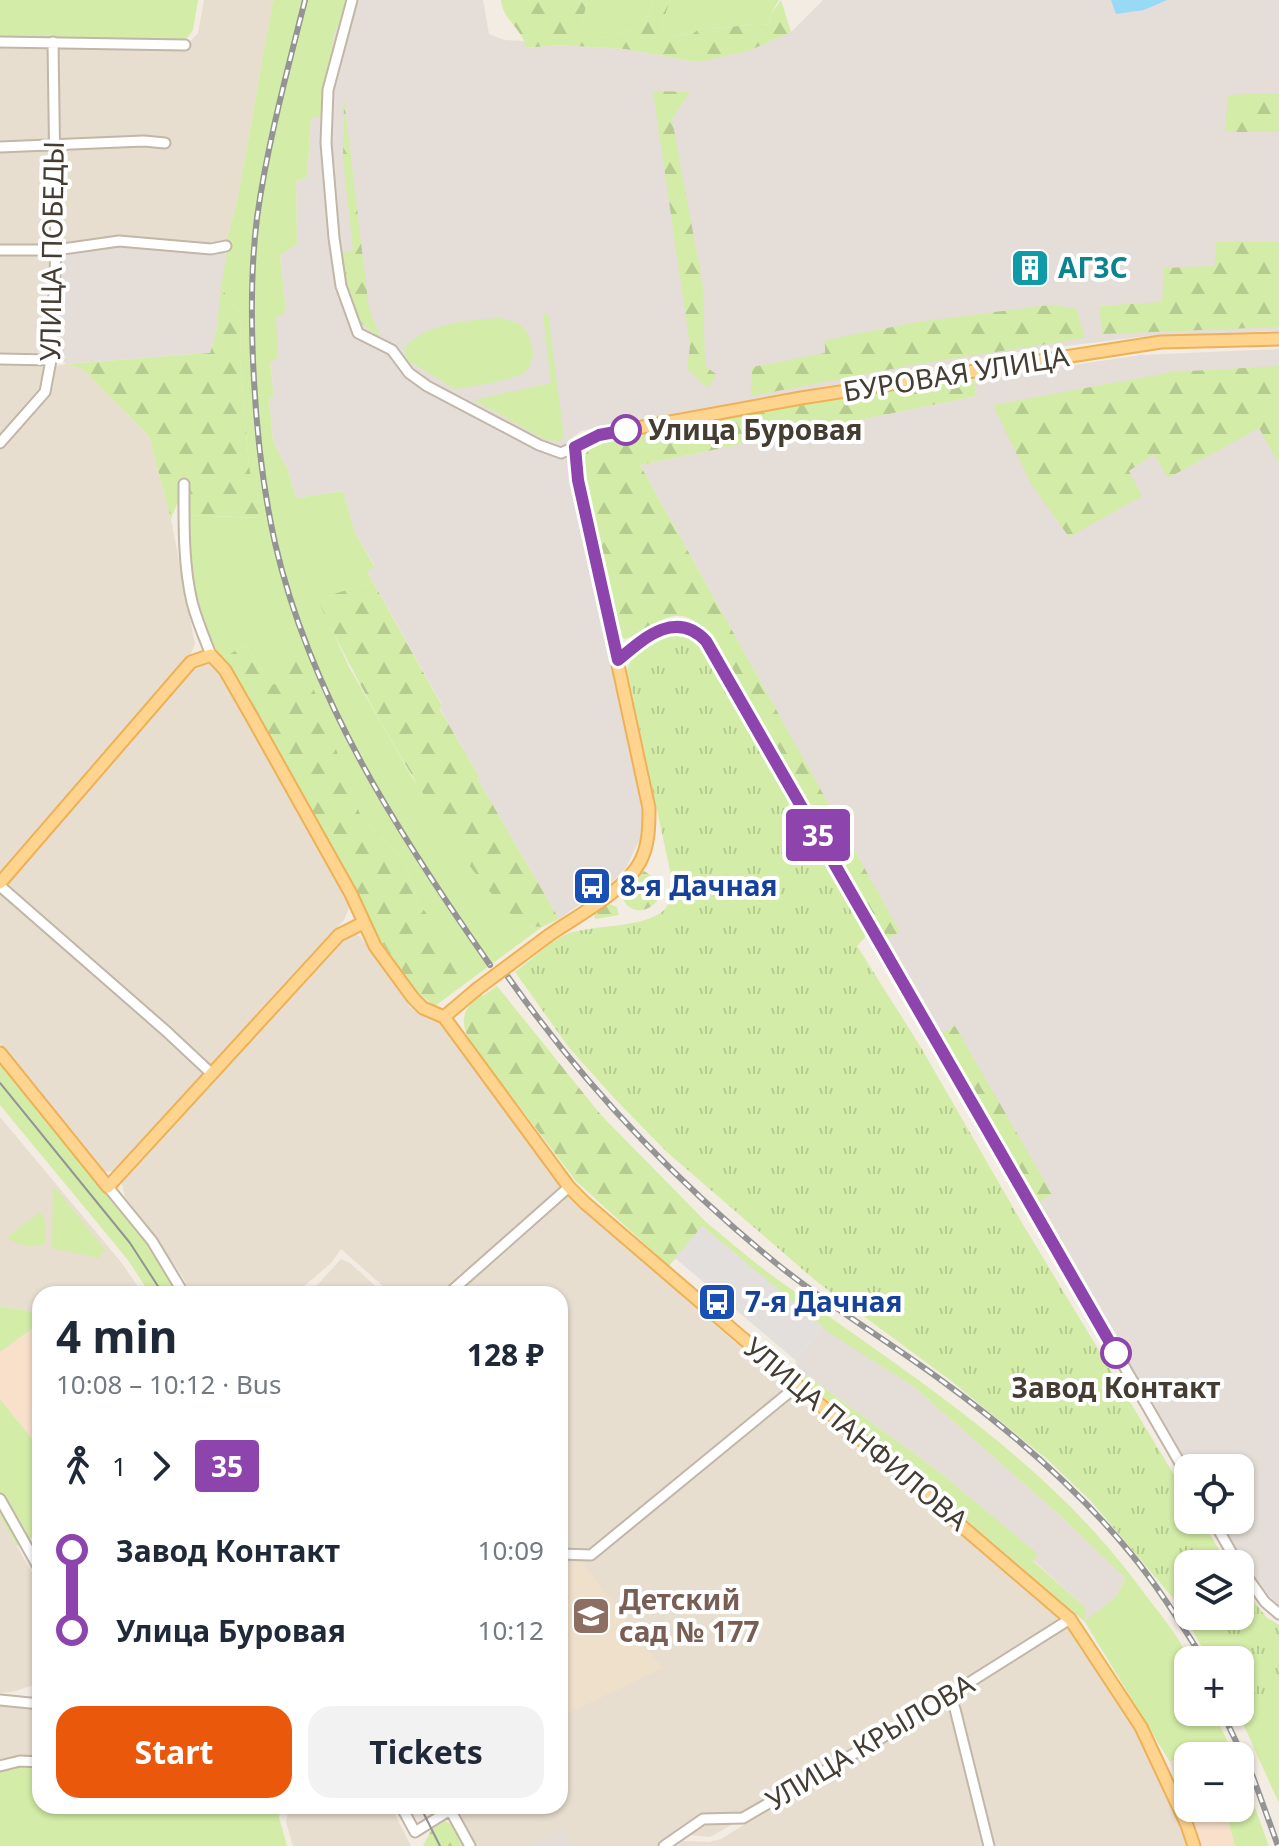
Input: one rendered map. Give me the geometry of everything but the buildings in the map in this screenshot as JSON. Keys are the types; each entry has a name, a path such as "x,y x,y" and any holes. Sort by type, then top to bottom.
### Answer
{"main road":[{"name":"БУРОВАЯ УЛИЦА","path":"575,447 588,439 801,398 1161,342 1279,339"},
{"path":"0,885 191,662 211,655 225,670 253,719 351,894 375,946 423,1008 444,1017 477,989 620,885 639,864 646,846 649,808 578,480 575,447"},
{"path":"0,1053 108,1187 339,935 363,923"},
{"name":"УЛИЦА ПАНФИЛОВА","path":"444,1017 569,1187 1070,1619 1141,1727 1194,1846"}],"street":[{"path":"352,0 328,90 326,143 341,286 358,333 392,350 409,373 445,397 539,445 561,453 575,447"},
{"path":"0,42 185,45"},
{"name":"УЛИЦА ПОБЕДЫ","path":"0,443 45,392 51,360 56,250 53,42"},
{"path":"0,147 144,141 165,143"},
{"path":"0,250 56,250 119,241 211,249 226,246"},
{"path":"0,359 51,360"},
{"path":"184,484 185,560 199,625 211,655"},
{"path":"618,660 653,633 669,628 682,627 696,631 706,641 1175,1454"},
{"path":"0,885 212,1074"},
{"path":"108,1187 152,1241 179,1286"},
{"path":"457,1286 569,1187"},
{"path":"568,1554 591,1555 797,1386"},
{"path":"0,1499 32,1556"},
{"path":"1254,1586 1279,1614"},
{"name":"УЛИЦА КРЫЛОВА","path":"666,1846 703,1819 743,1818 948,1698 1070,1619"},
{"path":"948,1698 955,1709 989,1846"},
{"path":"0,1700 32,1703"},
{"path":"0,1766 32,1762"},
{"path":"405,1814 415,1832 440,1814"},
{"path":"452,1814 470,1846"}],"shaded area":[{"path":"204,0 273,0 237,202 225,246 62,243 56,50 61,45 185,47 198,33"},
{"path":"350,0 483,0 489,34 504,40 525,41 527,48 557,45 625,49 697,62 791,32 823,0 1279,0 1279,331 1139,337 1010,353 581,431 570,440 566,454 644,806 640,839 626,868 612,882 559,919 477,778 479,776 439,707 442,705 367,571 375,566 355,533 343,491 296,498 287,468 273,442 269,398 274,396 270,361 278,358 275,316 286,312 280,254 297,243 296,181 307,177 311,118 322,118 334,34"},
{"path":"0,44 48,47 50,51 51,140 47,143 0,144"},
{"path":"0,149 45,150 51,154 52,247 0,247"},
{"path":"122,244 225,246 216,333 210,353 66,364 56,353 58,259 64,252"},
{"path":"0,253 42,254 51,258 46,345 35,355 0,355"},
{"path":"1279,349 1279,1607 1254,1578 1254,1550 1237,1550 1227,1534 1254,1534 1254,1454 1181,1454 884,941 899,931 640,465 976,396 974,379 1142,355"},
{"path":"0,362 41,364 44,371 40,392 0,437"},
{"path":"66,364 84,370 149,436 171,519 195,644 190,656 0,875 0,448 49,393 56,366"},
{"path":"201,661 211,662 220,672 350,906 344,920 211,1064 205,1066 6,888 6,883 192,667"},
{"path":"0,893 164,1034 204,1073 204,1079 119,1171 103,1172 0,1043"},
{"path":"349,933 360,936 410,1007 421,1015 439,1021 560,1186 559,1192 452,1286 383,1286 341,1249 331,1263 304,1286 187,1286 125,1197 121,1180"},
{"path":"0,1117 138,1286 32,1286 32,1312 0,1306"},
{"path":"569,1196 780,1382 781,1391 593,1550 588,1551 591,1561 794,1396 1057,1616 1058,1625 796,1786 784,1789 775,1786 770,1803 710,1837 679,1834 659,1846 475,1846 458,1814 568,1814 568,1286 461,1286 562,1197"},
{"path":"702,1226 823,1327 795,1360 675,1258"},
{"path":"341,1259 350,1263 375,1286 316,1286"},
{"path":"823,1327 914,1387 1065,1520 1125,1578 1117,1596 1085,1622 1086,1608 1033,1560 1037,1554 937,1470 798,1369 795,1360"},
{"path":"32,1329 32,1439 0,1399 0,1352"},
{"path":"0,1517 32,1572 32,1686 0,1693"},
{"name":"Детский сад № 177","path":"582,1562 662,1668 571,1712 568,1712 568,1563"},
{"path":"1061,1628 1069,1629 1136,1731 1174,1815 1174,1822 1177,1822 1188,1846 992,1846 955,1701 957,1695"},
{"path":"0,1704 32,1708 32,1760 0,1762"},
{"path":"947,1708 952,1714 986,1846 677,1846 683,1841 721,1839 924,1714"},
{"path":"288,1814 395,1814 411,1846 293,1846 286,1822"},
{"path":"1194,1822 1229,1822 1235,1846 1202,1846"},
{"path":"563,1828 572,1846 537,1846 535,1842"}],"green space":[{"path":"0,0 198,0 193,30 184,42 0,39"},
{"path":"273,0 350,0 334,34 322,118 311,118 307,177 296,181 297,244 280,255 286,312 276,317 278,358 270,362 274,397 269,398 273,442 287,468 296,498 343,491 355,533 375,567 367,571 373,582 318,599 349,667 412,777 525,926 542,927 470,980 443,934 419,904 406,864 360,814 325,725 282,679 273,686 246,644 222,659 205,625 195,590 190,515 258,518 249,466 240,360 241,314 221,288 225,246 237,202"},
{"path":"501,0 580,0 587,3 582,22 585,30 600,38 642,28 651,10 652,0 670,0 662,25 663,32 673,37 691,35 700,28 770,25 771,14 781,0 791,32 748,51 697,62 625,49 557,45 526,48 521,35 505,13"},
{"path":"580,0 652,0 651,10 642,28 600,38 585,31 582,22 587,3"},
{"path":"670,0 779,0 771,14 770,25 700,28 691,35 673,37 663,33 662,25"},
{"path":"653,91 690,92 672,119 703,286 705,366 716,374 708,388 687,369 690,346"},
{"path":"1279,93 1279,132 1225,132 1228,95"},
{"path":"344,99 369,309 381,339 360,322 348,291 342,253 353,250 343,159"},
{"path":"1216,242 1279,242 1279,327 1102,334 1099,306 1162,302 1164,268 1215,266"},
{"path":"221,288 241,314 240,360 249,466 259,518 190,515 179,499 171,519 149,436 84,370 66,364 210,353 216,333"},
{"path":"1050,305 1076,308 1085,338 918,364 751,396 752,367 825,353 825,340 918,322"},
{"path":"548,313 564,437 559,441 546,440 474,400 551,383 543,314"},
{"path":"500,318 519,324 531,342 531,363 518,376 455,389 407,360 404,347 437,327"},
{"path":"1279,366 1279,464 1259,428 1168,478 1154,454 1129,471 1142,496 1069,537 1031,484 993,405 1172,372"},
{"path":"974,379 976,396 640,465 900,932 884,941 710,636 687,617 677,616 625,639 618,634 582,462 591,444 602,440 745,414"},
{"path":"373,582 442,706 439,708 479,776 477,778 559,919 542,927 525,926 499,902 457,847 374,710 317,599"},
{"path":"676,634 690,637 704,648 867,935 857,946 920,1046 1022,1223 1174,1475 1174,1534 1210,1534 1219,1550 1174,1550 1174,1599 1091,1501 1047,1459 950,1380 816,1281 668,1153 570,1049 515,972 565,935 642,921 654,917 668,904 674,889 627,671 639,652"},
{"path":"246,644 273,685 282,678 279,663 297,659 311,682 360,814 406,864 419,904 443,934 470,980 435,1006 418,993 378,937 357,891 222,659"},
{"path":"644,871 658,880 660,895 652,906 635,910 625,903 622,896"},
{"path":"609,904 617,907 619,915 595,919 594,913"},
{"path":"497,986 601,1115 706,1222 669,1266 576,1181 469,1040 464,1025 467,1009 480,993 483,996"},
{"path":"955,1026 1052,1194 1036,1204 938,1035"},
{"path":"0,1060 147,1243 174,1286 145,1286 128,1260 0,1105"},
{"path":"53,1185 105,1250 99,1258 52,1248"},
{"path":"40,1212 45,1220 45,1243 26,1246 7,1237"},
{"path":"706,1222 768,1272 974,1422 1065,1501 1106,1545 1182,1646 1174,1646 1174,1726 1220,1726 1228,1742 1174,1742 1174,1760 1170,1762 1085,1622 795,1373 798,1369 937,1470 1038,1554 1033,1561 1086,1608 1085,1621 1117,1596 1125,1578 1065,1520 914,1387 828,1332 702,1226"},
{"path":"0,1306 32,1312 32,1329 0,1352"},
{"path":"0,1399 32,1439 32,1538 17,1546 0,1517"},
{"path":"1254,1602 1267,1618 1279,1625 1279,1695 1254,1709 1254,1646 1201,1646 1192,1630 1254,1630"},
{"path":"1279,1695 1279,1803 1254,1742 1244,1726 1254,1726 1254,1709"},
{"path":"32,1764 32,1814 280,1814 287,1846 0,1846 0,1769"},
{"path":"1254,1805 1269,1846 1235,1846 1229,1822 1254,1822"},
{"path":"445,1821 454,1826 464,1846 423,1846 432,1829"}],"water":[{"path":"1111,0 1167,0 1144,10 1116,14"}],"tram line":[{"path":"0,1083 130,1243 158,1286"},
{"path":"424,1814 440,1846"}],"railway":[{"path":"305,0 266,163 253,259 255,402 271,523 291,601 335,711 392,816 490,965"},
{"path":"508,977 568,1056 633,1130 739,1232 797,1280 970,1402 1067,1485 1142,1568 1195,1646"},
{"path":"1229,1726 1253,1777 1278,1846"}],"bus line":[{"name":"35","path":"626,430 599,435 575,447 578,480 618,660 653,633 669,628 682,627 696,631 706,641 1116,1353"}],"place":[{"name":"АГЗС","path":"1030,268"},
{"name":"Улица Буровая","path":"626,430"},
{"name":"8-я Дачная","path":"592,886"},
{"name":"7-я Дачная","path":"717,1302"},
{"name":"Завод Контакт","path":"1116,1353"},
{"name":"Детский сад № 177","path":"591,1616"}]}
